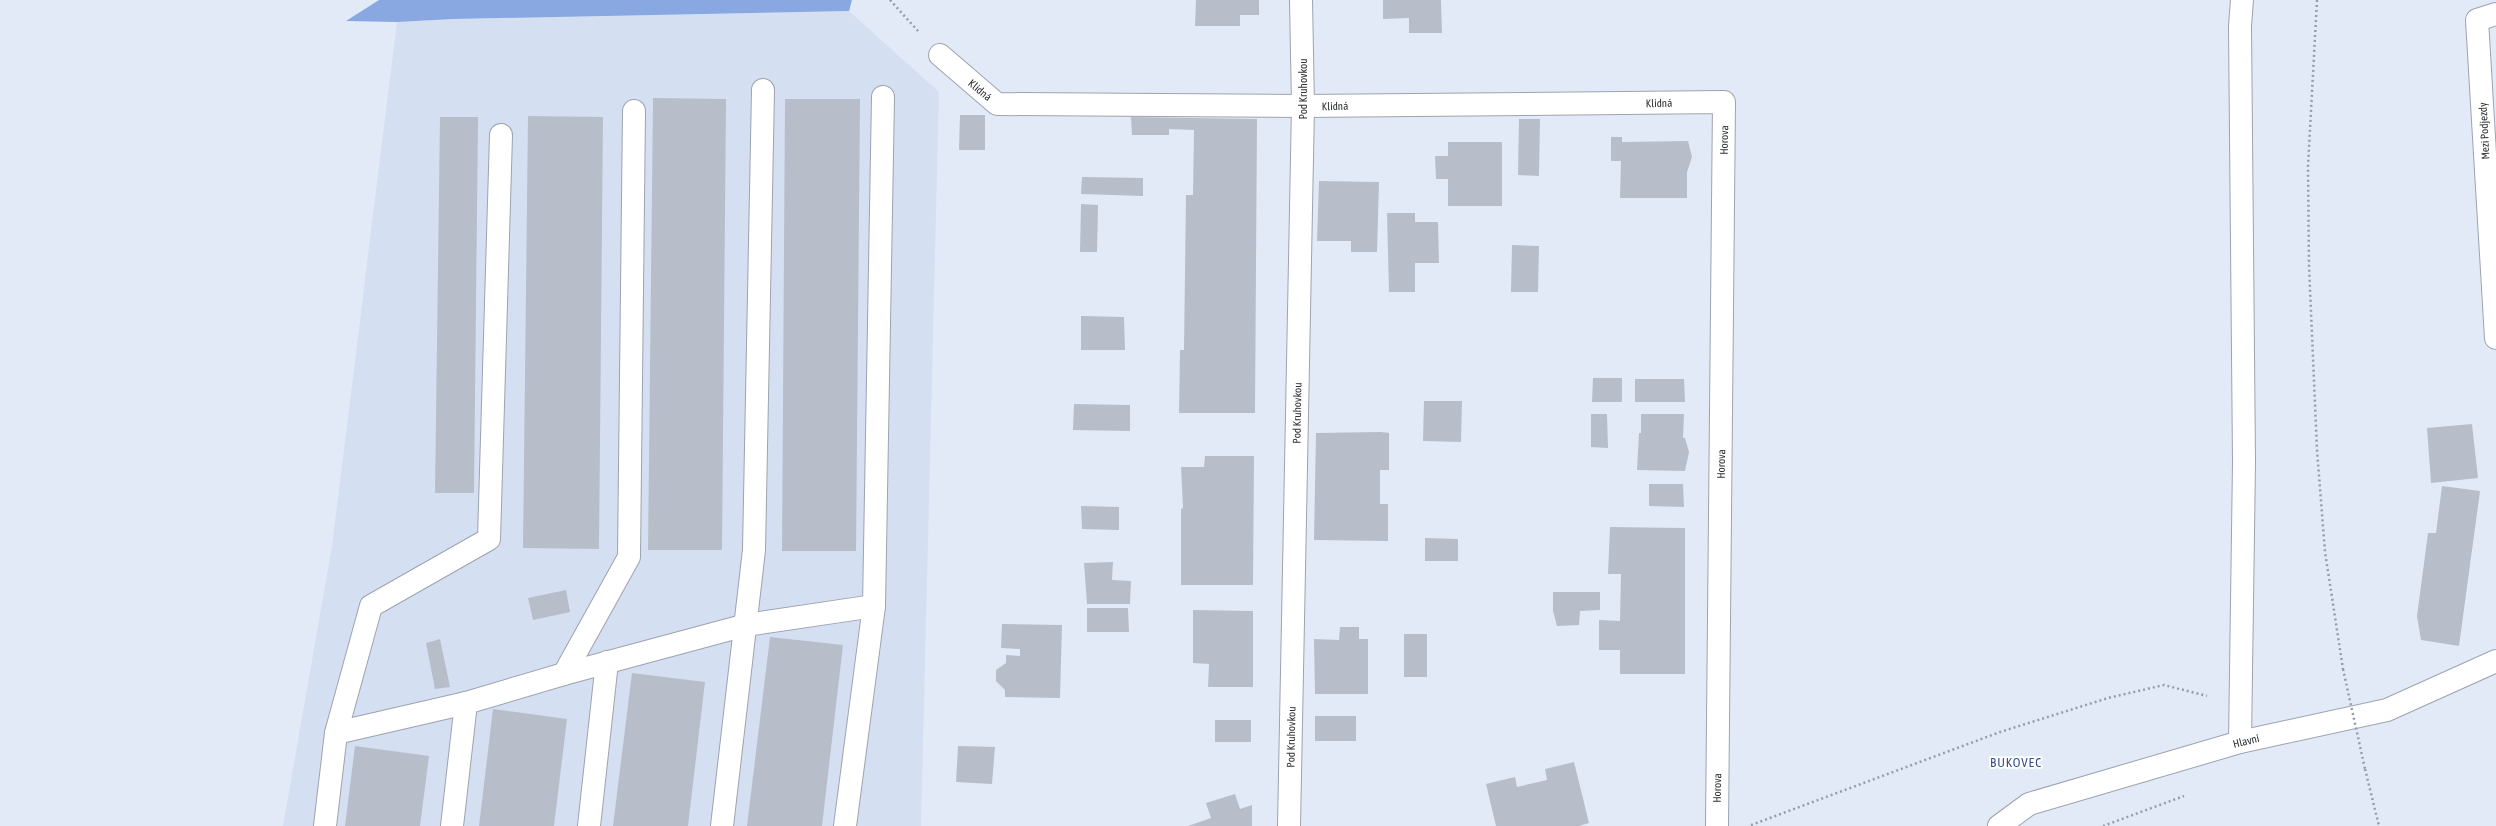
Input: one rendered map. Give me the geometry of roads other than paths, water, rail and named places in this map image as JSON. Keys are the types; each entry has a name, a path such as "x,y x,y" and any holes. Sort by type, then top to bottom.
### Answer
{"street":[{"name":"Pod Kruhovkou","path":"1289,826 1303,106 1301,0"},
{"path":"2240,742 2244,462 2240,26 2242,0"},
{"name":"Mezi Podjezdy","path":"2487,17 2496,338"},
{"name":"Klidná","path":"940,55 997,104 1303,106 1724,102"},
{"path":"722,826 754,550 763,90"},
{"path":"845,826 874,606 883,98"},
{"name":"Horova","path":"1717,826 1724,102"},
{"path":"564,674 629,557 634,111"},
{"path":"325,826 336,733 371,606 489,539 501,135"},
{"path":"336,733 466,703 607,662 746,626 874,606"},
{"name":"Hlavní","path":"1999,826 2029,804 2240,742 2387,710 2496,661"},
{"path":"589,826 607,662"},
{"path":"452,826 466,703"}],"district":[{"name":"BUKOVEC","path":"2016,762"}]}
